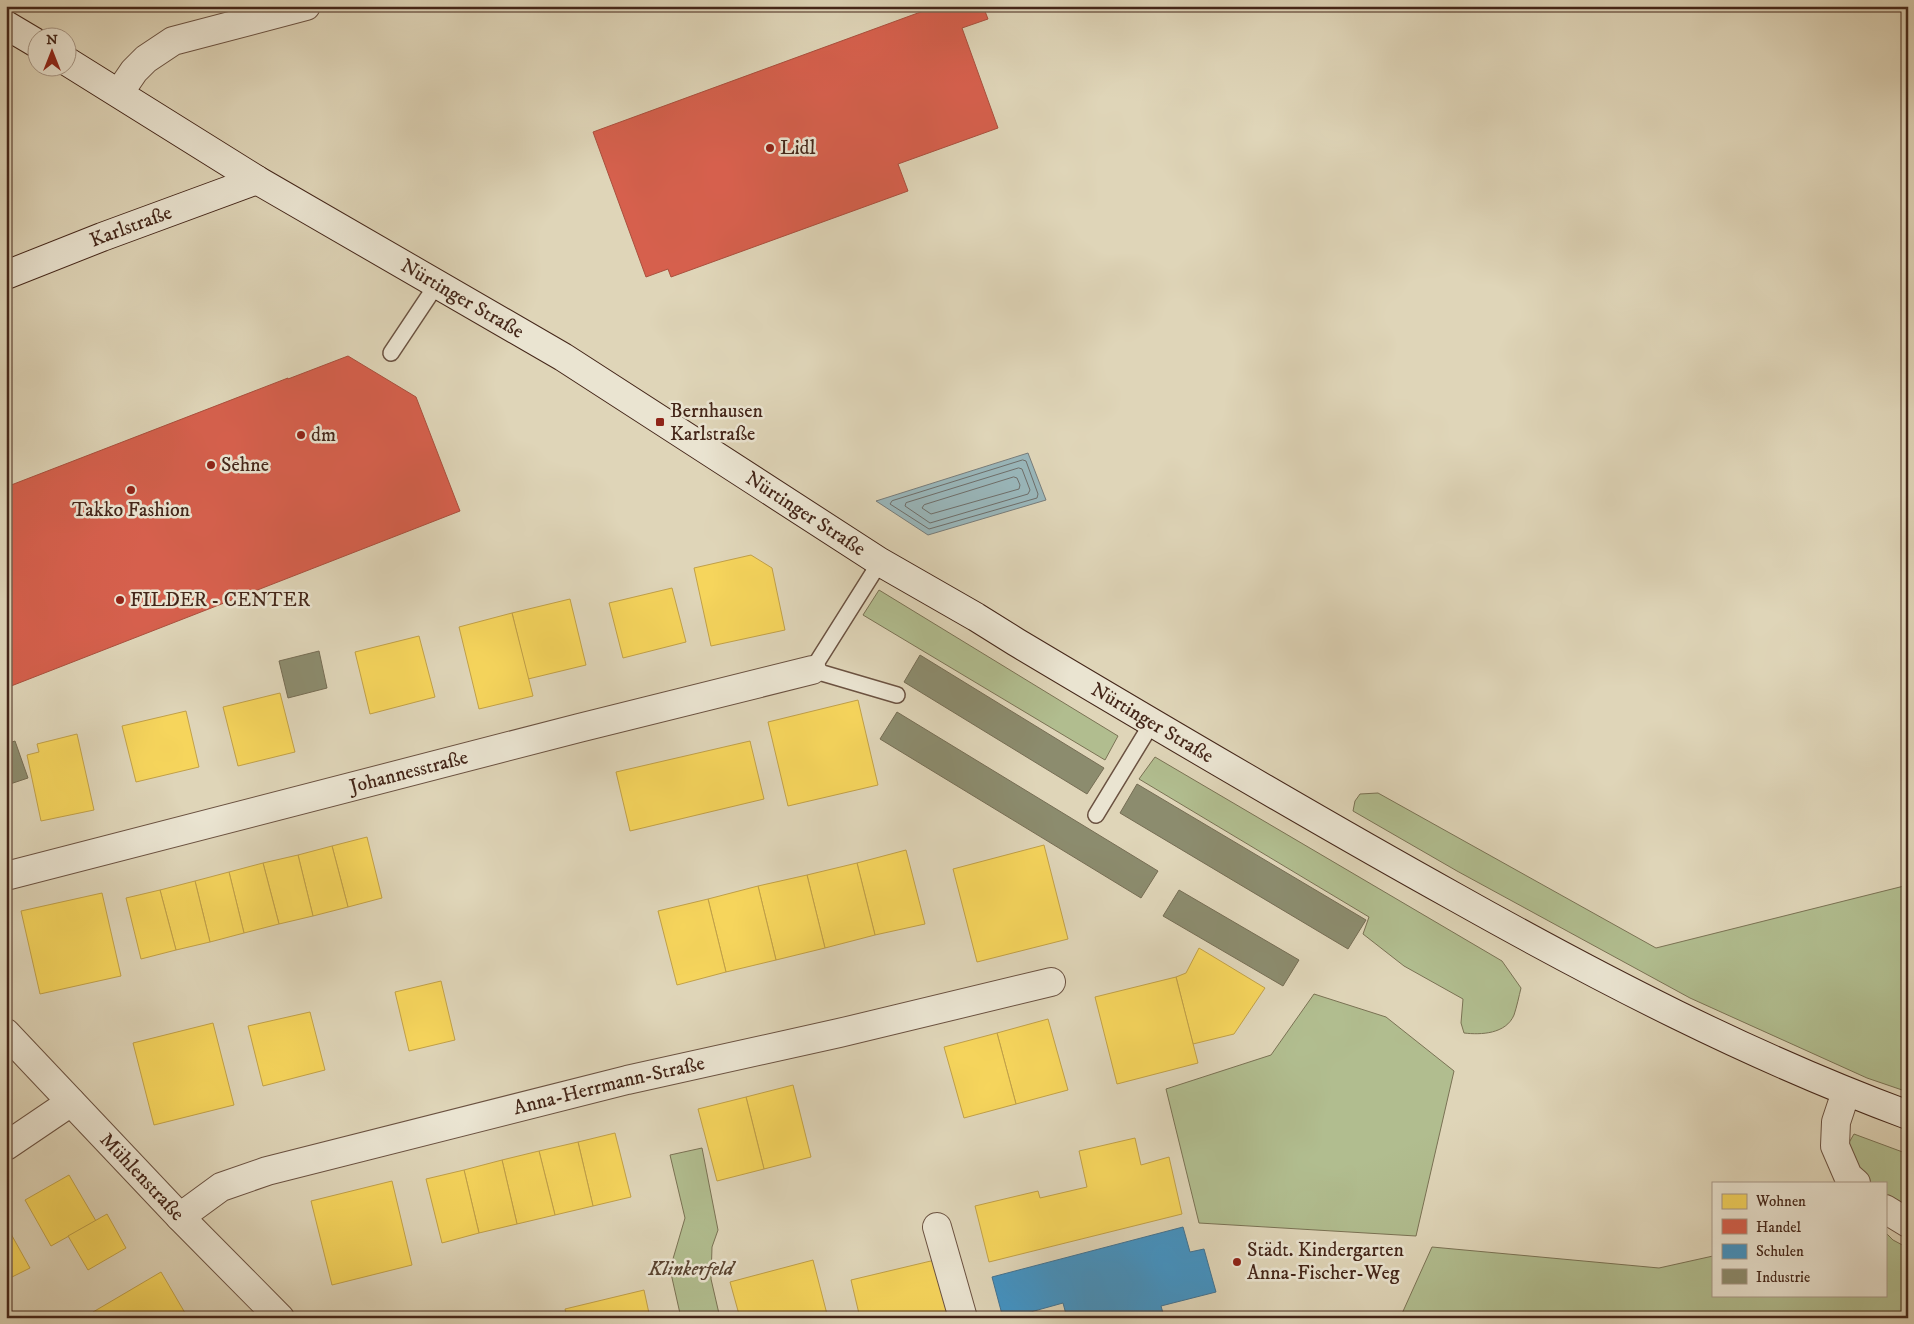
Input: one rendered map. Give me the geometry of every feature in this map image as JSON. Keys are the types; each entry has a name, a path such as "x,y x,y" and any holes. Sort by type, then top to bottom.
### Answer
{"street":[{"path":"119,92 134,71 146,59 173,41 306,6"},
{"path":"6,24 28,38"},
{"name":"Nürtinger Straße","path":"78,68 257,180 563,357 880,562 976,617 1308,815 1551,951 1667,1010 1846,1092 1908,1115"},
{"name":"Karlstraße","path":"6,275 257,180"},
{"name":"Johannesstraße","path":"6,876 579,728 812,670"},
{"name":"Anna-Herrmann-Straße","path":"180,1218 221,1187 266,1171 628,1080 839,1033 1051,982"},
{"name":"Mühlenstraße","path":"6,1032 180,1218 280,1318"},
{"path":"1846,1092 1836,1122 1835,1146 1848,1176 1855,1182"},
{"path":"6,1146 71,1102"},
{"path":"1886,1210 1908,1223"},
{"path":"937,1227 963,1318"}],"lane":[{"path":"391,353 437,284"},
{"path":"880,562 812,670 897,695"},
{"path":"1096,815 1152,723"}],"green space":[{"path":"879,590 1118,736 1105,760 863,615"},
{"path":"1155,757 1502,961 1521,988 1514,1015 1510,1021 1499,1030 1492,1032 1464,1033 1461,1023 1463,999 1404,966 1363,934 1369,917 1139,779"},
{"path":"1378,793 1656,948 1908,885 1908,1092 1867,1078 1690,998 1457,871 1353,811 1355,801 1360,794"},
{"path":"1314,994 1386,1017 1454,1071 1416,1236 1199,1223 1166,1089 1271,1055"},
{"path":"1854,1134 1908,1154 1908,1219 1886,1202 1886,1182 1868,1182 1854,1166 1847,1146"},
{"name":"Klinkerfeld","path":"702,1148 718,1230 712,1247 711,1279 720,1318 681,1318 670,1269 685,1218 670,1155"},
{"path":"1886,1233 1893,1240 1908,1248 1908,1318 1400,1318 1432,1247 1659,1268 1712,1256 1712,1296 1886,1296"}],"water":[{"path":"1028,453 1046,500 928,535 876,501"}],"building: Wohnen":[{"path":"751,555 772,568 785,630 711,646 694,568"},
{"path":"672,588 686,642 623,658 609,603"},
{"path":"570,599 586,665 528,679 512,613"},
{"path":"512,613 533,696 479,709 459,627"},
{"path":"419,636 435,697 370,714 355,652"},
{"path":"280,693 295,752 238,766 223,707"},
{"path":"858,700 878,785 788,806 768,722"},
{"path":"186,711 199,767 136,782 122,726"},
{"path":"77,734 94,810 41,821 27,755 39,752 37,744"},
{"path":"750,741 764,799 630,831 616,772"},
{"path":"367,837 382,898 348,907 332,846"},
{"path":"1044,845 1068,939 977,962 953,869"},
{"path":"332,846 348,907 313,916 298,855"},
{"path":"906,850 925,924 875,935 857,863"},
{"path":"298,855 313,916 279,924 263,863"},
{"path":"263,863 279,924 244,933 229,872"},
{"path":"857,863 875,935 825,948 807,875"},
{"path":"229,872 244,933 210,942 195,881"},
{"path":"807,875 825,948 776,960 758,886"},
{"path":"195,881 210,942 176,950 160,890"},
{"path":"758,886 776,960 726,972 708,899"},
{"path":"160,890 176,950 141,959 126,898"},
{"path":"102,893 121,976 40,994 21,911"},
{"path":"708,899 726,972 677,985 658,911"},
{"path":"1199,948 1265,988 1234,1034 1193,1044 1176,977 1186,973"},
{"path":"1176,977 1198,1063 1117,1084 1095,997"},
{"path":"441,981 455,1040 409,1051 395,992"},
{"path":"310,1012 325,1070 263,1086 248,1026"},
{"path":"1048,1019 1068,1090 1016,1104 997,1033"},
{"path":"213,1023 234,1105 154,1125 133,1043"},
{"path":"997,1033 1016,1104 964,1118 944,1047"},
{"path":"793,1085 811,1157 764,1169 746,1097"},
{"path":"746,1097 764,1169 717,1181 698,1109"},
{"path":"615,1133 631,1197 593,1206 578,1142"},
{"path":"1135,1138 1141,1165 1169,1157 1182,1214 989,1262 975,1206 1038,1191 1040,1198 1087,1187 1079,1151"},
{"path":"578,1142 593,1206 555,1215 539,1151"},
{"path":"539,1151 555,1215 517,1224 502,1160"},
{"path":"502,1160 517,1224 479,1233 464,1170"},
{"path":"464,1170 479,1233 442,1243 426,1179"},
{"path":"69,1175 96,1221 51,1246 25,1200"},
{"path":"392,1181 412,1265 332,1285 311,1201"},
{"path":"107,1214 126,1248 88,1270 68,1236"},
{"path":"6,1225 30,1268 6,1280"},
{"path":"813,1260 828,1318 740,1318 730,1282"},
{"path":"935,1260 949,1318 860,1318 851,1280"},
{"path":"161,1272 188,1318 96,1318 93,1312"},
{"path":"644,1290 650,1318 567,1318 565,1309"}],"building: Handel":[{"name":"Lidl","path":"937,6 983,6 988,19 962,28 998,128 898,164 908,191 671,277 668,269 646,277 593,132"},
{"name":"FILDER - CENTER","path":"348,356 416,397 460,511 6,688 6,487"}],"building: Schulen":[{"path":"1183,1227 1190,1252 1204,1249 1216,1292 1161,1306 1163,1313 1146,1318 1067,1318 1063,1303 1003,1318 992,1277"}],"building: Industrie":[{"path":"319,651 327,688 288,698 279,661"},
{"path":"920,655 1104,768 1087,794 904,682"},
{"path":"897,712 1158,871 1141,898 880,739"},
{"path":"15,741 28,778 7,785 6,744"},
{"path":"1137,784 1366,920 1348,949 1120,813"},
{"path":"1179,890 1299,960 1283,986 1163,916"}],"place":[{"name":"Lidl","path":"770,148"},
{"name":"Bernhausen Karlstraße","path":"660,422"},
{"name":"dm","path":"301,435"},
{"name":"Sehne","path":"211,465"},
{"name":"Takko Fashion","path":"131,490"},
{"name":"FILDER - CENTER","path":"120,600"},
{"name":"Städt. Kindergarten Anna-Fischer-Weg","path":"1237,1262"}]}
